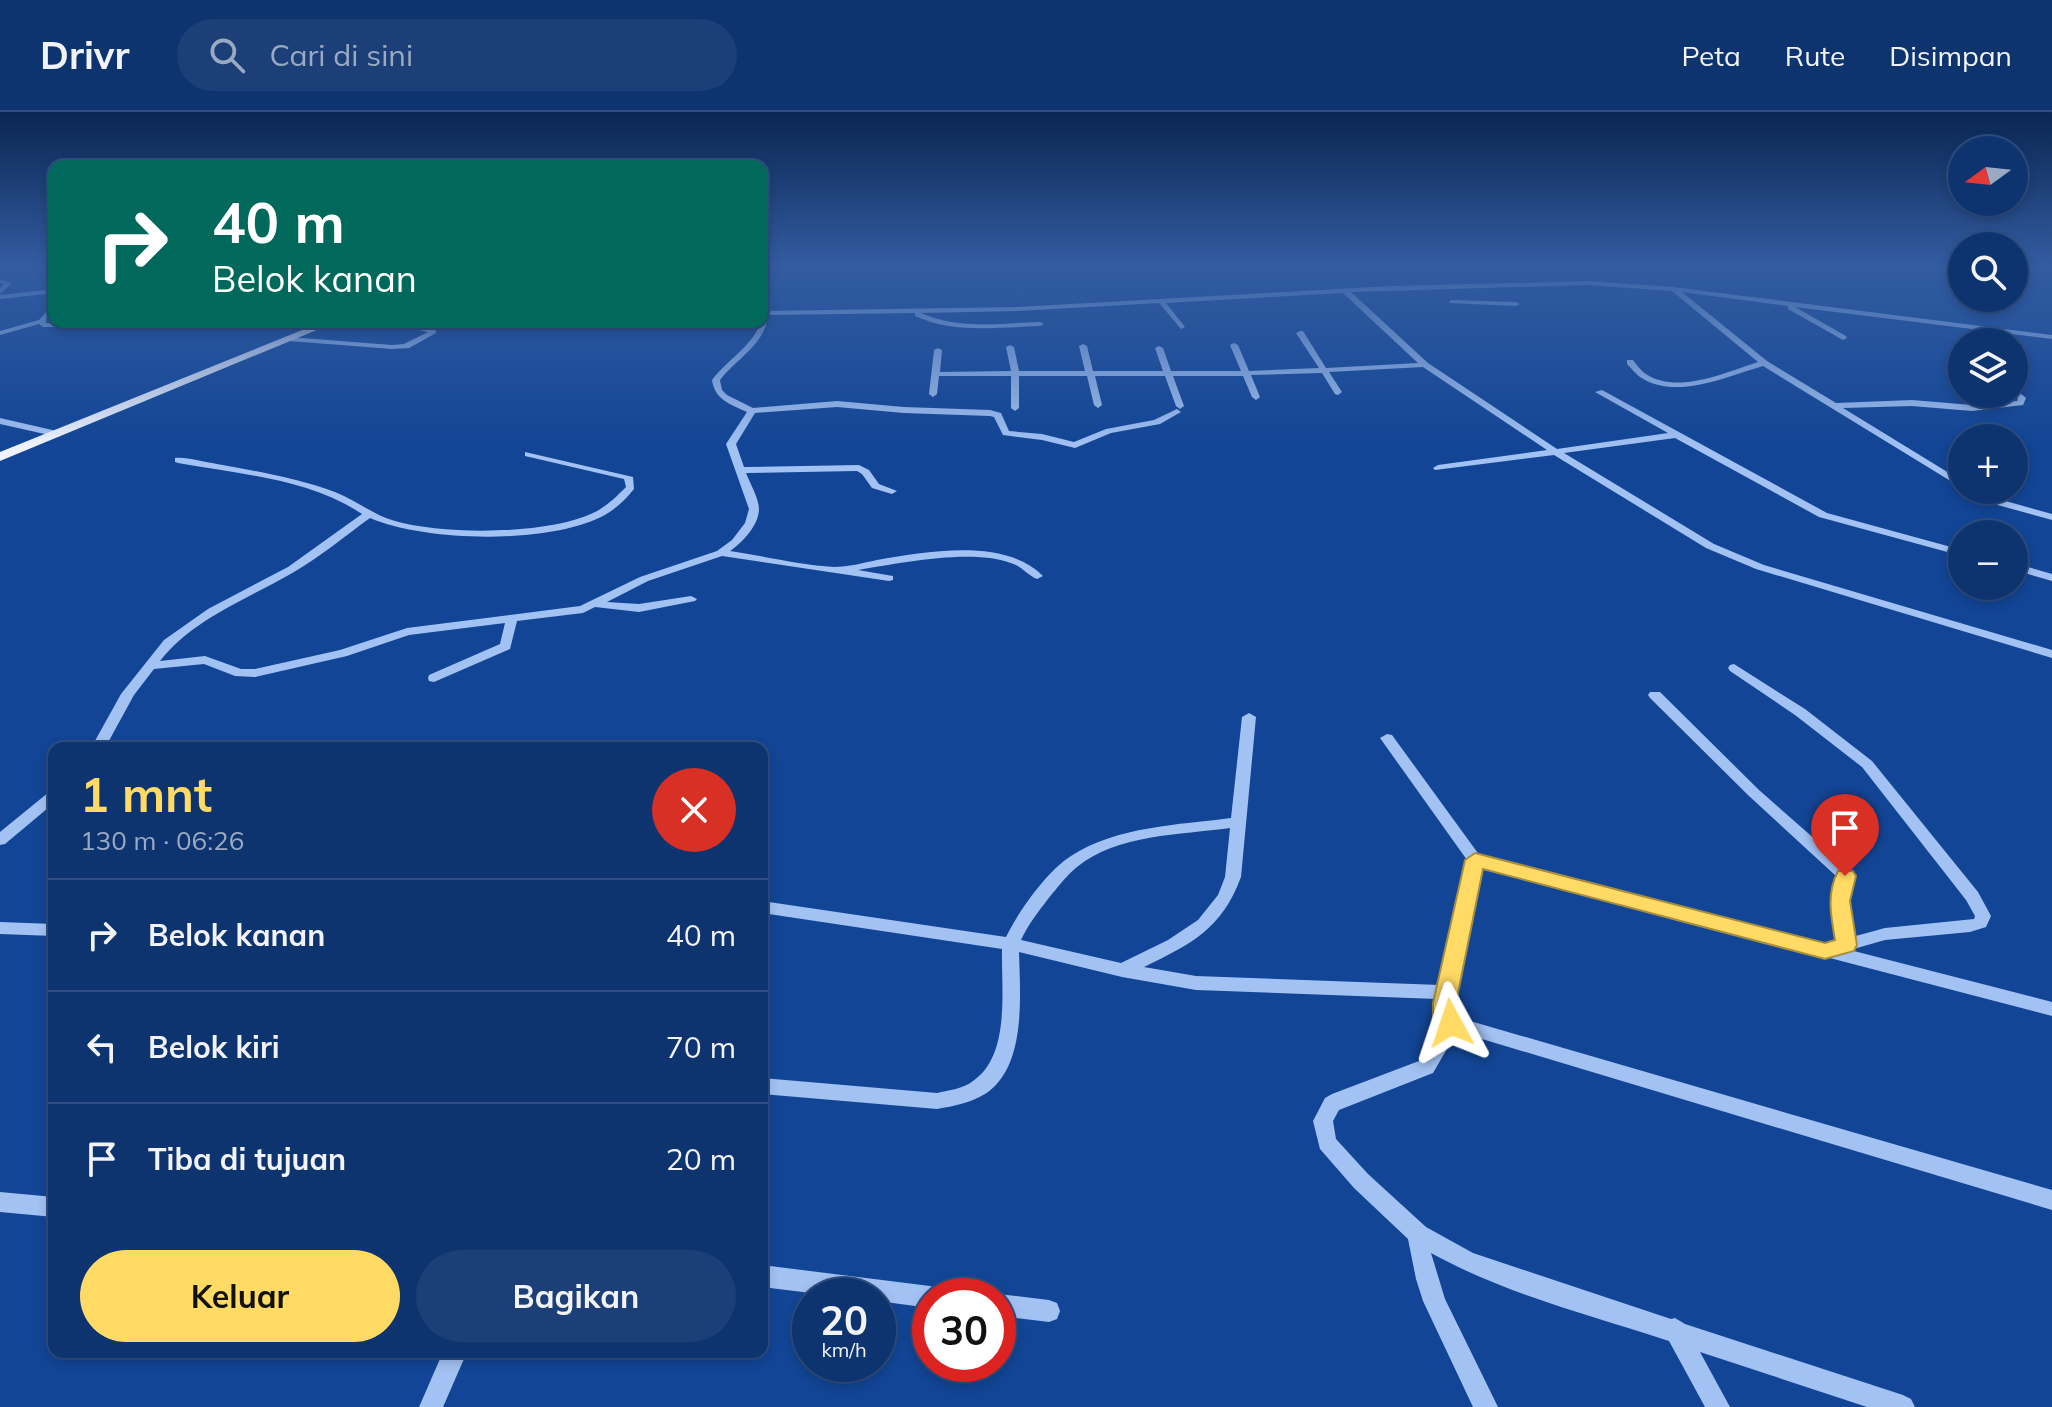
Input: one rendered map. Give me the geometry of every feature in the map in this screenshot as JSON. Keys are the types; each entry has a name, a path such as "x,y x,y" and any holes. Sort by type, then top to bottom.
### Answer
{"main road":[{"path":"0,457 316,328"}],"street":[{"path":"0,333 23,326"},
{"path":"1041,326 1044,337"},
{"path":"1383,326 1425,365 1556,452 1678,527 1732,556 2052,654"},
{"path":"1719,326 1764,363 1948,476"},
{"path":"1824,326 1843,338"},
{"path":"1966,326 1978,328"},
{"path":"289,339 406,346 432,333 432,330 420,328"},
{"path":"613,338 622,328"},
{"path":"763,328 759,338 725,366 716,380 718,391 724,397 752,411 837,404 990,413 998,415 1006,433 1042,437 1072,445 1109,431 1157,422 1179,409 1159,348"},
{"path":"1300,333 1338,392"},
{"path":"2028,334 2052,337"},
{"path":"1234,345 1256,397"},
{"path":"1083,346 1098,405"},
{"path":"1010,347 1015,373 1015,408"},
{"path":"933,394 938,374 938,350"},
{"path":"1630,362 1647,376 1680,385 1764,363"},
{"path":"938,374 1247,373 1425,365"},
{"path":"1599,392 1823,515 1948,549"},
{"path":"1833,406 1948,405"},
{"path":"150,666 205,660 239,673 255,673 343,653 407,632 565,613 595,604 644,579 721,553 736,542 753,516 754,509 731,444 752,411"},
{"path":"0,421 58,434"},
{"path":"1438,468 1675,435"},
{"path":"178,460 325,491 358,503 369,514 399,526 426,530 493,532 592,518 631,487 628,477 528,454"},
{"path":"742,470 859,468 866,472 875,486 892,491"},
{"path":"2005,504 2052,517"},
{"path":"101,742 128,694 168,643 212,611 292,569 369,514"},
{"path":"721,553 889,578"},
{"path":"837,570 970,555 1022,563 1037,576"},
{"path":"2028,570 2052,578"},
{"path":"595,604 639,608 691,599"},
{"path":"434,678 506,646 511,621"},
{"path":"1734,668 1800,712 1867,764 1972,896 1983,916 1980,923 1970,926 1885,934 1825,951"},
{"path":"1655,695 1765,804 1844,874 1839,916 1846,945"},
{"path":"1122,970 1202,929 1218,915 1228,899 1233,877 1249,717"},
{"path":"1387,738 1475,860 2052,1009"},
{"path":"0,840 48,800"},
{"path":"768,1087 937,1101 956,1099 980,1088 1001,1065 1007,1044 1011,1016 1011,944 1036,905 1069,865 1084,855 1123,841 1238,822"},
{"path":"1475,860 1448,992 1442,1042 1426,1067 1332,1104 1323,1121 1327,1143 1361,1181 1418,1234 1467,1261 1903,1407"},
{"path":"768,908 1011,944 1122,970 1196,983 1448,992"},
{"path":"0,928 48,930"},
{"path":"1445,1021 2052,1200"},
{"path":"0,1202 48,1206"},
{"path":"1418,1234 1419,1257 1432,1294 1486,1407"},
{"path":"768,1277 912,1295"},
{"path":"1016,1307 1049,1311"},
{"path":"1675,1329 1718,1407"},
{"path":"431,1407 452,1358"}],"route":[{"path":"1451,1023 1445,1021 1445,1003 1475,860 1825,951 1846,945 1839,916 1845,876"}]}
